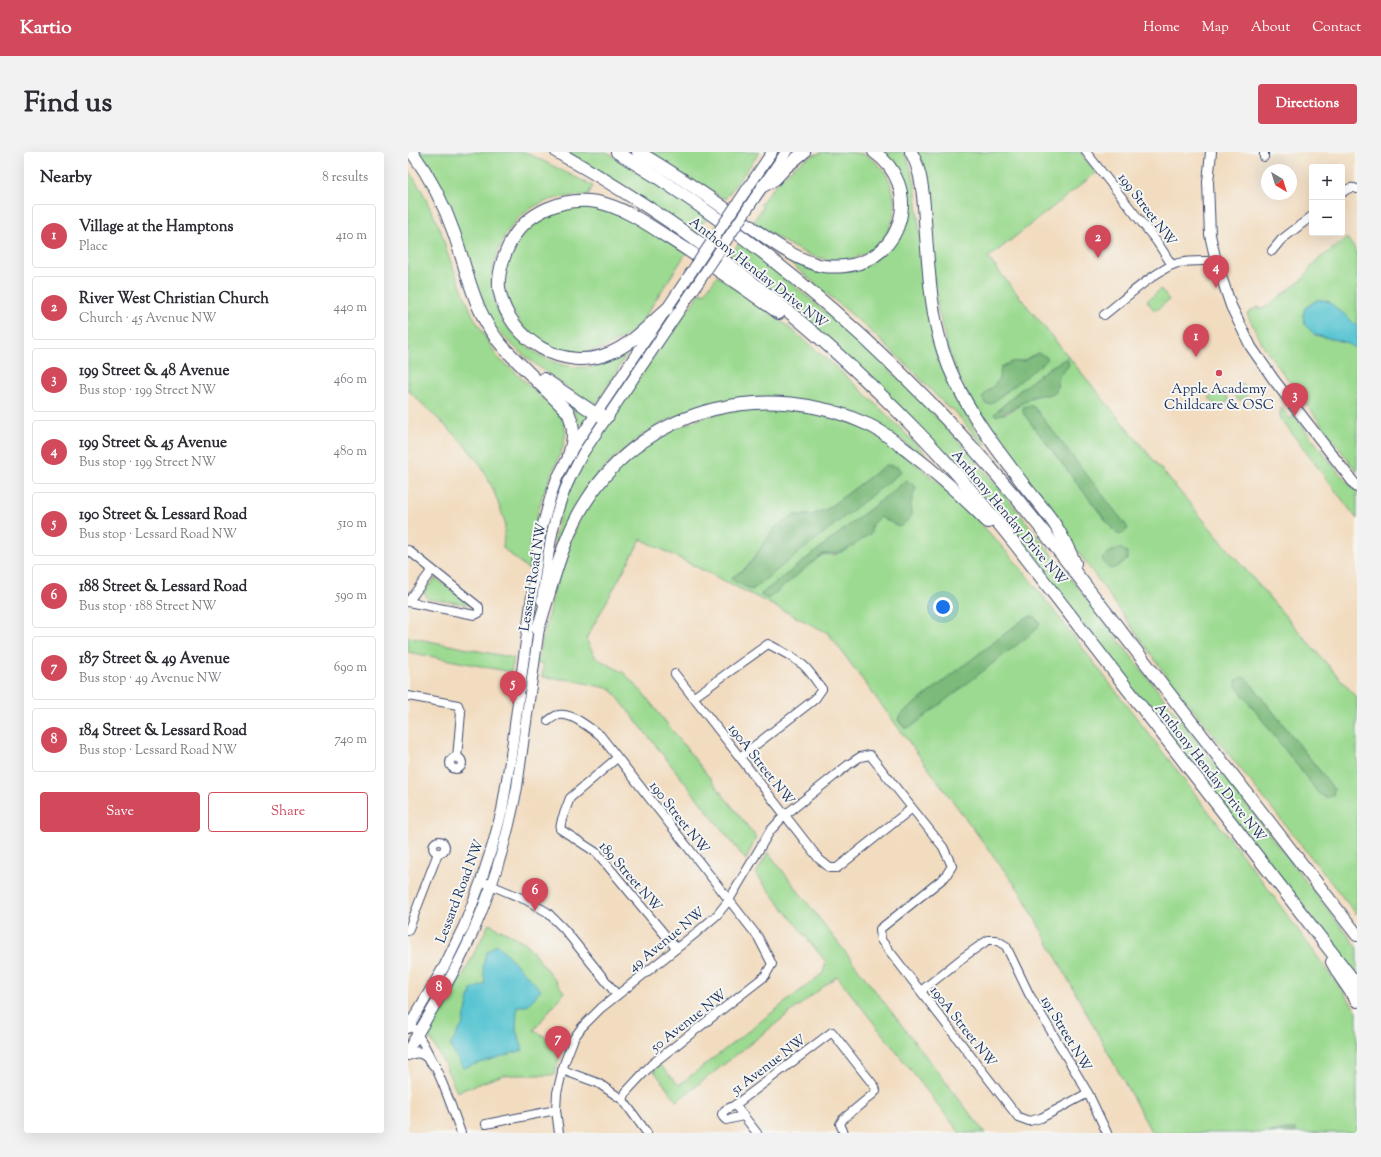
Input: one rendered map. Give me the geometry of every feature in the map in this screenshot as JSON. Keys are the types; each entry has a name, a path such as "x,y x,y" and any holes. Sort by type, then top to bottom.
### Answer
{"highway":[{"path":"412,152 424,170 447,215 482,315 497,341 568,412 574,428 569,455"},
{"name":"Anthony Henday Drive NW","path":"557,152 632,197 729,265 799,320 880,394 919,433 975,495 1047,585 1357,985"},
{"name":"Anthony Henday Drive NW","path":"617,152 692,200 748,240 854,328 921,391 986,461 1027,511 1357,935"},
{"path":"638,152 701,191 778,245 802,259 816,265 834,267 853,265 866,261 877,255 891,238 899,225 902,211 902,200 896,178 887,163 874,152"},
{"path":"763,186 775,179 786,167 804,152"},
{"path":"911,152 923,198 930,283 936,324 943,351 952,375 982,429 1056,527 1089,591"},
{"path":"667,309 634,338 610,353 594,358 577,360 547,352 536,346 516,327 508,316 499,293 500,269 511,240 530,218 554,205 567,202 596,202 612,206 629,214 659,232 741,286 779,313 839,363 880,394"},
{"path":"515,358 596,414 608,416"},
{"path":"538,629 572,525 587,500 608,473 630,451 644,440 667,427 686,418 722,406 740,404 770,403 820,408 870,426 932,469 990,523 1047,585"},
{"path":"1315,931 1340,976 1357,1001"}],"main road":[{"name":"Lessard Road NW","path":"409,1024 434,984 467,920 493,844 506,785 543,523 555,484 569,455 772,152"},
{"name":"Lessard Road NW","path":"408,1050 462,956 476,925 491,885 508,830 515,799 552,536 562,496 580,459 608,416 786,152"},
{"path":"1211,152 1208,182 1210,235 1216,261 1231,306 1251,347 1274,380 1357,487"},
{"path":"408,1055 416,1052 420,1053 428,1057 435,1066"}],"street":[{"name":"199 Street NW","path":"1086,152 1157,242 1172,265"},
{"path":"1345,192 1355,188"},
{"path":"1272,251 1281,240 1309,218"},
{"path":"1104,315 1140,286 1172,265 1183,262 1216,261"},
{"path":"408,550 478,607 479,613 475,615 408,602 432,570"},
{"path":"694,698 768,644 803,665 822,689 815,699 740,757"},
{"name":"190A Street NW","path":"675,674 819,859 830,868 837,868 911,809 943,847 952,866 945,877 880,929 881,940 1018,1117 1029,1121 1041,1118 1088,1093"},
{"path":"408,696 458,705 461,713 457,758"},
{"name":"190 Street NW","path":"548,721 558,715 567,715 576,719 600,735 758,937 772,964"},
{"name":"49 Avenue NW","path":"559,1133 556,1110 557,1093 562,1070 574,1038 582,1027 601,1008 717,915 729,900 770,831 785,815 860,757 870,755 911,809"},
{"name":"189 Street NW","path":"617,758 570,798 560,829 597,852 676,948"},
{"path":"408,931 438,853"},
{"path":"481,882 526,900 547,912 564,929 617,995"},
{"name":"191 Street NW","path":"921,991 988,940 996,940 1006,946 1029,994 1088,1093 1107,1133"},
{"name":"50 Avenue NW","path":"623,1100 626,1092 652,1064 765,976 772,964"},
{"path":"409,1024 417,1034 435,1066 446,1091 461,1133"},
{"name":"51 Avenue NW","path":"743,1116 729,1121 725,1120 722,1116 722,1112 735,1105 832,1032 875,1087 876,1091 843,1119 840,1124 844,1133"},
{"path":"562,1070 598,1083 623,1100 647,1133"},
{"path":"735,1105 757,1133"},
{"path":"486,1124 556,1110"}],"green space":[{"path":"417,152 525,152 593,186 588,195 565,197 543,202 530,209 519,218 502,242 497,255 493,284 494,298 498,312 508,328 532,350 553,362 576,367 594,367 608,361 630,345 632,346 597,403 594,405 590,404 538,367 503,336 492,324"},
{"path":"568,152 607,152 707,217 696,234"},
{"path":"643,152 760,152 725,199"},
{"path":"824,152 844,152 863,154 867,156 874,160 883,169 892,187 894,209 888,230 874,247 864,254 854,258 837,260 826,259 804,253 753,222 763,207 760,205 788,172 804,160"},
{"path":"879,152 903,152 907,157 915,184 927,310 946,372 959,402 974,428 986,444 983,446 954,410 946,406 912,370 863,324 781,255 783,253 839,272 856,270 871,264 906,201"},
{"path":"917,152 1080,152 1096,173 988,258 1216,535 1357,698 1357,915 1168,678 1055,519 989,431 959,379 947,347 938,309","holes":["1033,355 982,398 988,390 996,385 1000,375 1012,362 1023,361","1069,365 1059,376 1058,386 1048,395 1041,394 1031,398 1006,414 994,414 1021,389 1052,366","1034,407 1114,531 1023,413","1247,679 1327,780 1334,790"]},
{"path":"408,170 422,191 441,231 448,255 472,314 498,358 557,412 563,421 566,432 563,447 542,497 530,545 530,571 503,548 505,522 493,489 480,464 464,444 408,390"},
{"path":"584,203 621,214 687,252 640,324 633,332 600,349 579,353 562,352 539,342 520,323 510,306 503,276 518,235 544,214"},
{"path":"1347,238 1357,252 1357,326 1328,301 1317,300 1305,308 1303,315 1315,335 1345,342 1357,349 1357,472 1265,349 1247,314 1257,307 1263,309 1303,279 1315,262"},
{"path":"740,242 812,300 882,362 955,437 1010,501 1357,947 1357,977 981,493 729,258"},
{"path":"717,276 778,319 825,358 898,425 932,461 930,462 899,438 770,397 721,401 663,422 641,436 614,458 593,481 573,509 554,554 555,534 562,508 582,462 655,355 701,292 704,294"},
{"path":"1161,289 1169,300 1155,311 1147,301"},
{"path":"1038,353 1047,357 1047,360 991,404 986,404 982,398 997,382 1001,367 1012,362 1023,361"},
{"path":"1067,358 1069,365 1059,376 1056,392 1032,397 1006,412 996,416 994,414 1038,376"},
{"path":"1242,383 1250,393 1239,401 1231,391"},
{"path":"1219,390 1229,400 1218,409 1209,398"},
{"path":"564,399 588,415 579,429 576,416"},
{"path":"1029,405 1034,407 1126,525 1128,529 1122,534 1119,535 1114,531 1023,413 1023,407"},
{"path":"1281,407 1290,419 1294,416 1339,473 1357,492 1357,519 1281,419"},
{"path":"769,408 819,414 867,430 888,443 939,483 983,526 1024,572 1263,882 1357,1011 1357,1133 1295,1133 1296,1131 1272,1131 1269,1133 1152,1133 1021,893 828,633 641,539 586,639 596,658 624,673 643,693 756,837 746,860 611,689 572,680 542,677 544,664 537,663 559,570 582,514 621,466 647,445 668,431 705,417 741,409","holes":["886,465 752,590 730,579 748,566 794,515 812,515 827,509","907,480 910,507 880,516 872,524 871,533 835,555 824,554 760,595","1033,616 911,727 904,728 898,720 900,715 1025,618"]},
{"path":"886,465 898,467 901,472 752,590 730,579 748,566 776,526 794,515 812,515 827,509"},
{"path":"907,480 916,487 910,507 912,516 900,527 880,517 872,524 871,533 854,545 837,553 823,554 768,599 760,595"},
{"path":"1120,548 1127,552 1127,560 1110,569 1105,565 1102,559 1108,553"},
{"path":"435,578 471,605 428,599 424,592"},
{"path":"1033,616 1040,624 1036,630 911,727 905,728 898,720 900,715 1025,618"},
{"path":"408,637 514,658 511,672 408,652"},
{"path":"1242,677 1247,679 1327,780 1334,790 1333,795 1327,798 1319,794 1236,686 1236,680"},
{"path":"768,852 985,1133 960,1133 837,976 677,1101 654,1071 659,1064 679,1085 823,973 826,962 756,874"},
{"path":"489,924 526,943 564,992 534,1030 563,1048 554,1075 503,1075 457,1092 442,1059 427,1033 463,975"},
{"path":"1280,1130 1296,1130 1295,1133 1269,1133"}],"water":[{"path":"1317,300 1327,301 1357,326 1357,349 1345,342 1315,335 1305,325 1303,315 1305,308"},
{"path":"497,944 541,990 527,1006 517,1006 516,1030 523,1050 463,1068 450,1046 463,1024 471,990 485,984 483,966 486,953"}],"place":[{"name":"River West Christian Church","path":"1098,258"},
{"name":"199 Street & 45 Avenue","path":"1216,288"},
{"name":"Village at the Hamptons","path":"1196,357"},
{"name":"Apple Academy Childcare & OSC","path":"1219,373"},
{"name":"199 Street & 48 Avenue","path":"1295,416"},
{"name":"190 Street & Lessard Road","path":"513,704"},
{"name":"188 Street & Lessard Road","path":"535,911"},
{"name":"184 Street & Lessard Road","path":"439,1008"},
{"name":"187 Street & 49 Avenue","path":"558,1059"}]}
